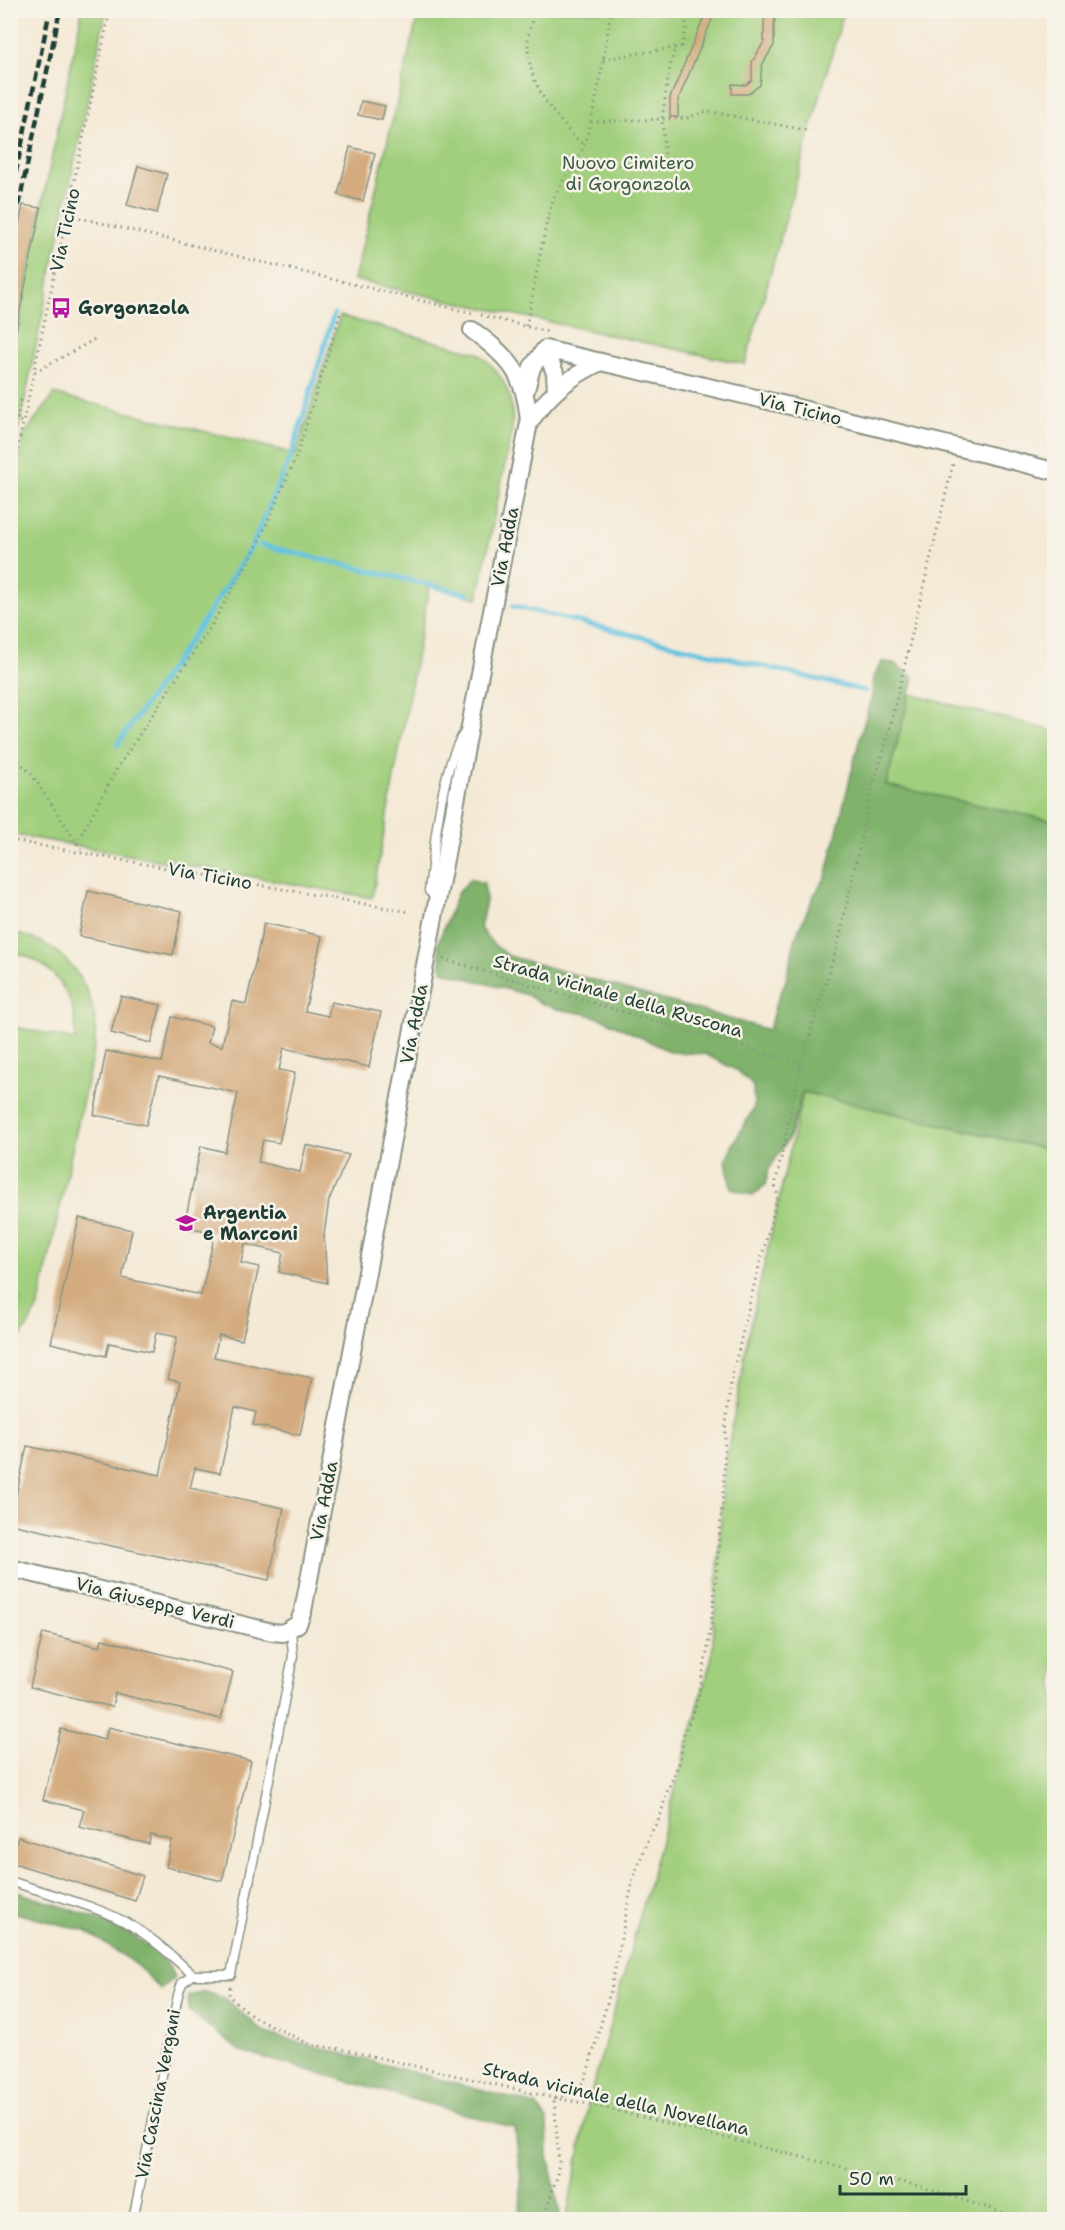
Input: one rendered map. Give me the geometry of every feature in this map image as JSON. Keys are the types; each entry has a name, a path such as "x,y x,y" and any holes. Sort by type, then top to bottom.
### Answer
{"street":[{"name":"Via Adda","path":"294,1627 303,1611 470,725 530,423 525,390 508,361 472,330"},
{"name":"Via Adda","path":"525,390 532,367 545,349"},
{"name":"Via Ticino","path":"545,349 1054,471"},
{"path":"545,349 555,373 556,391"},
{"name":"Via Adda","path":"530,423 556,391 575,374 601,362"},
{"name":"Via Giuseppe Verdi","path":"10,1568 272,1632 283,1633 294,1627"}],"lane":[{"name":"Via Adda","path":"231,1975 293,1656 294,1627"},
{"path":"10,1881 112,1916 132,1926 193,1975 231,1975"},
{"name":"Via Cascina Vergani","path":"133,2220 178,1995 182,1983 193,1975"}],"path":[{"name":"Via Ticino","path":"10,484 110,10"},
{"path":"536,10 527,46 533,73 542,94 561,124 584,145"},
{"path":"603,59 683,46 686,10"},
{"path":"526,326 550,209 558,188 584,145 611,11"},
{"path":"569,172 665,160 662,119 675,48"},
{"path":"590,122 687,118 707,111 810,131"},
{"path":"76,844 118,767 211,626 256,548 297,455 341,312"},
{"path":"35,372 97,338"},
{"path":"21,400 17,421 24,422"},
{"path":"543,2220 556,2180 559,2162 554,2098 568,2096 579,2088 586,2077 611,1989 633,1880 680,1761 684,1733 696,1706 708,1653 714,1600 724,1480 725,1432 731,1381 778,1197 775,1186 801,1064 840,936 873,784 885,747 957,447"},
{"path":"10,752 32,775 83,853"},
{"name":"Via Ticino","path":"10,840 410,912"},
{"name":"Strada vicinale della Ruscona","path":"427,954 801,1064"},
{"name":"Strada vicinale della Novellana","path":"231,1975 229,1996 254,2017 311,2045 341,2049 589,2104 800,2155 922,2187 1026,2220"}],"green space":[{"path":"82,11 106,11 11,465 11,355"},
{"name":"Nuovo Cimitero di Gorgonzola","path":"419,11 844,11 745,364 354,280"},
{"path":"340,316 478,353 487,360 506,386 512,418 512,429 478,598 429,587 372,898 11,834 11,504 24,435 54,394 296,454"},
{"path":"882,662 894,663 914,678 886,785 1054,821 1054,1151 803,1092 789,1138 769,1169 765,1185 753,1196 731,1188 726,1160 754,1108 753,1086 738,1071 705,1054 671,1052 603,1019 557,1009 542,1004 527,995 442,971 438,943 457,894 470,879 484,883 486,901 480,928 492,943 509,956 769,1030 775,1006 786,980 796,936 814,895 826,877 872,696 873,677"},
{"path":"910,694 1054,731 1054,821 886,785"},
{"path":"11,933 41,942 54,950 76,971 90,999 95,1018 95,1043 39,1305 27,1328 11,1347 11,1319 21,1299 10,1296 11,1026 75,1040 75,1025 68,996 60,983 39,963 11,952"},
{"path":"803,1092 1054,1151 1054,2219 566,2220 590,2097 712,1656 724,1472 749,1332"},
{"path":"11,1890 93,1917 134,1936 165,1961 174,1977 161,1990 136,1964 86,1931 11,1912"},
{"path":"205,1992 224,1998 265,2033 536,2105 547,2120 548,2156 561,2219 520,2219 521,2181 515,2128 240,2051 189,2011 188,1996"}],"building":[{"path":"707,10 716,10 678,100 678,117 670,117 670,98"},
{"path":"766,10 777,10 774,45 762,65 760,85 748,94 732,94 732,84 746,85 752,80 752,62 764,42"},
{"path":"361,101 385,106 382,120 358,115"},
{"path":"350,147 375,153 363,201 338,195"},
{"path":"138,166 167,174 157,213 127,205"},
{"path":"23,205 41,208 12,350 10,267"},
{"path":"88,891 182,911 173,955 79,936"},
{"path":"264,923 322,936 305,1011 328,1016 331,1002 381,1012 369,1067 284,1048 279,1070 295,1073 279,1143 263,1140 258,1162 300,1172 306,1145 349,1155 329,1200 324,1235 327,1283 279,1272 283,1253 245,1244 241,1263 259,1267 242,1340 219,1335 214,1357 312,1378 300,1435 253,1425 256,1412 235,1407 220,1473 195,1468 190,1488 284,1508 269,1580 10,1524 27,1446 160,1475 180,1382 168,1379 177,1337 156,1333 152,1352 109,1343 106,1356 51,1343 79,1218 132,1230 122,1278 201,1295 215,1233 184,1226 201,1146 225,1152 238,1093 159,1076 146,1125 94,1115 106,1051 162,1062 172,1017 212,1026 208,1043 222,1046 232,1001 246,1004"},
{"path":"121,996 161,1005 151,1043 111,1033"},
{"path":"43,1633 100,1647 102,1639 233,1672 221,1719 115,1693 112,1707 30,1687"},
{"path":"108,1727 251,1761 222,1881 166,1867 172,1840 151,1835 149,1844 79,1827 84,1810 43,1800 61,1729 105,1740"},
{"path":"18,1837 143,1876 135,1901 10,1862"}],"waterway":[{"path":"117,745 209,613 252,546 292,453 334,314"},
{"path":"261,545 468,594"},
{"path":"513,606 865,691"}],"railway":[{"path":"10,200 50,10"},
{"path":"10,246 60,10"}],"place":[{"name":"Gorgonzola","path":"61,308"},
{"name":"Argentia e Marconi","path":"186,1223"}]}
